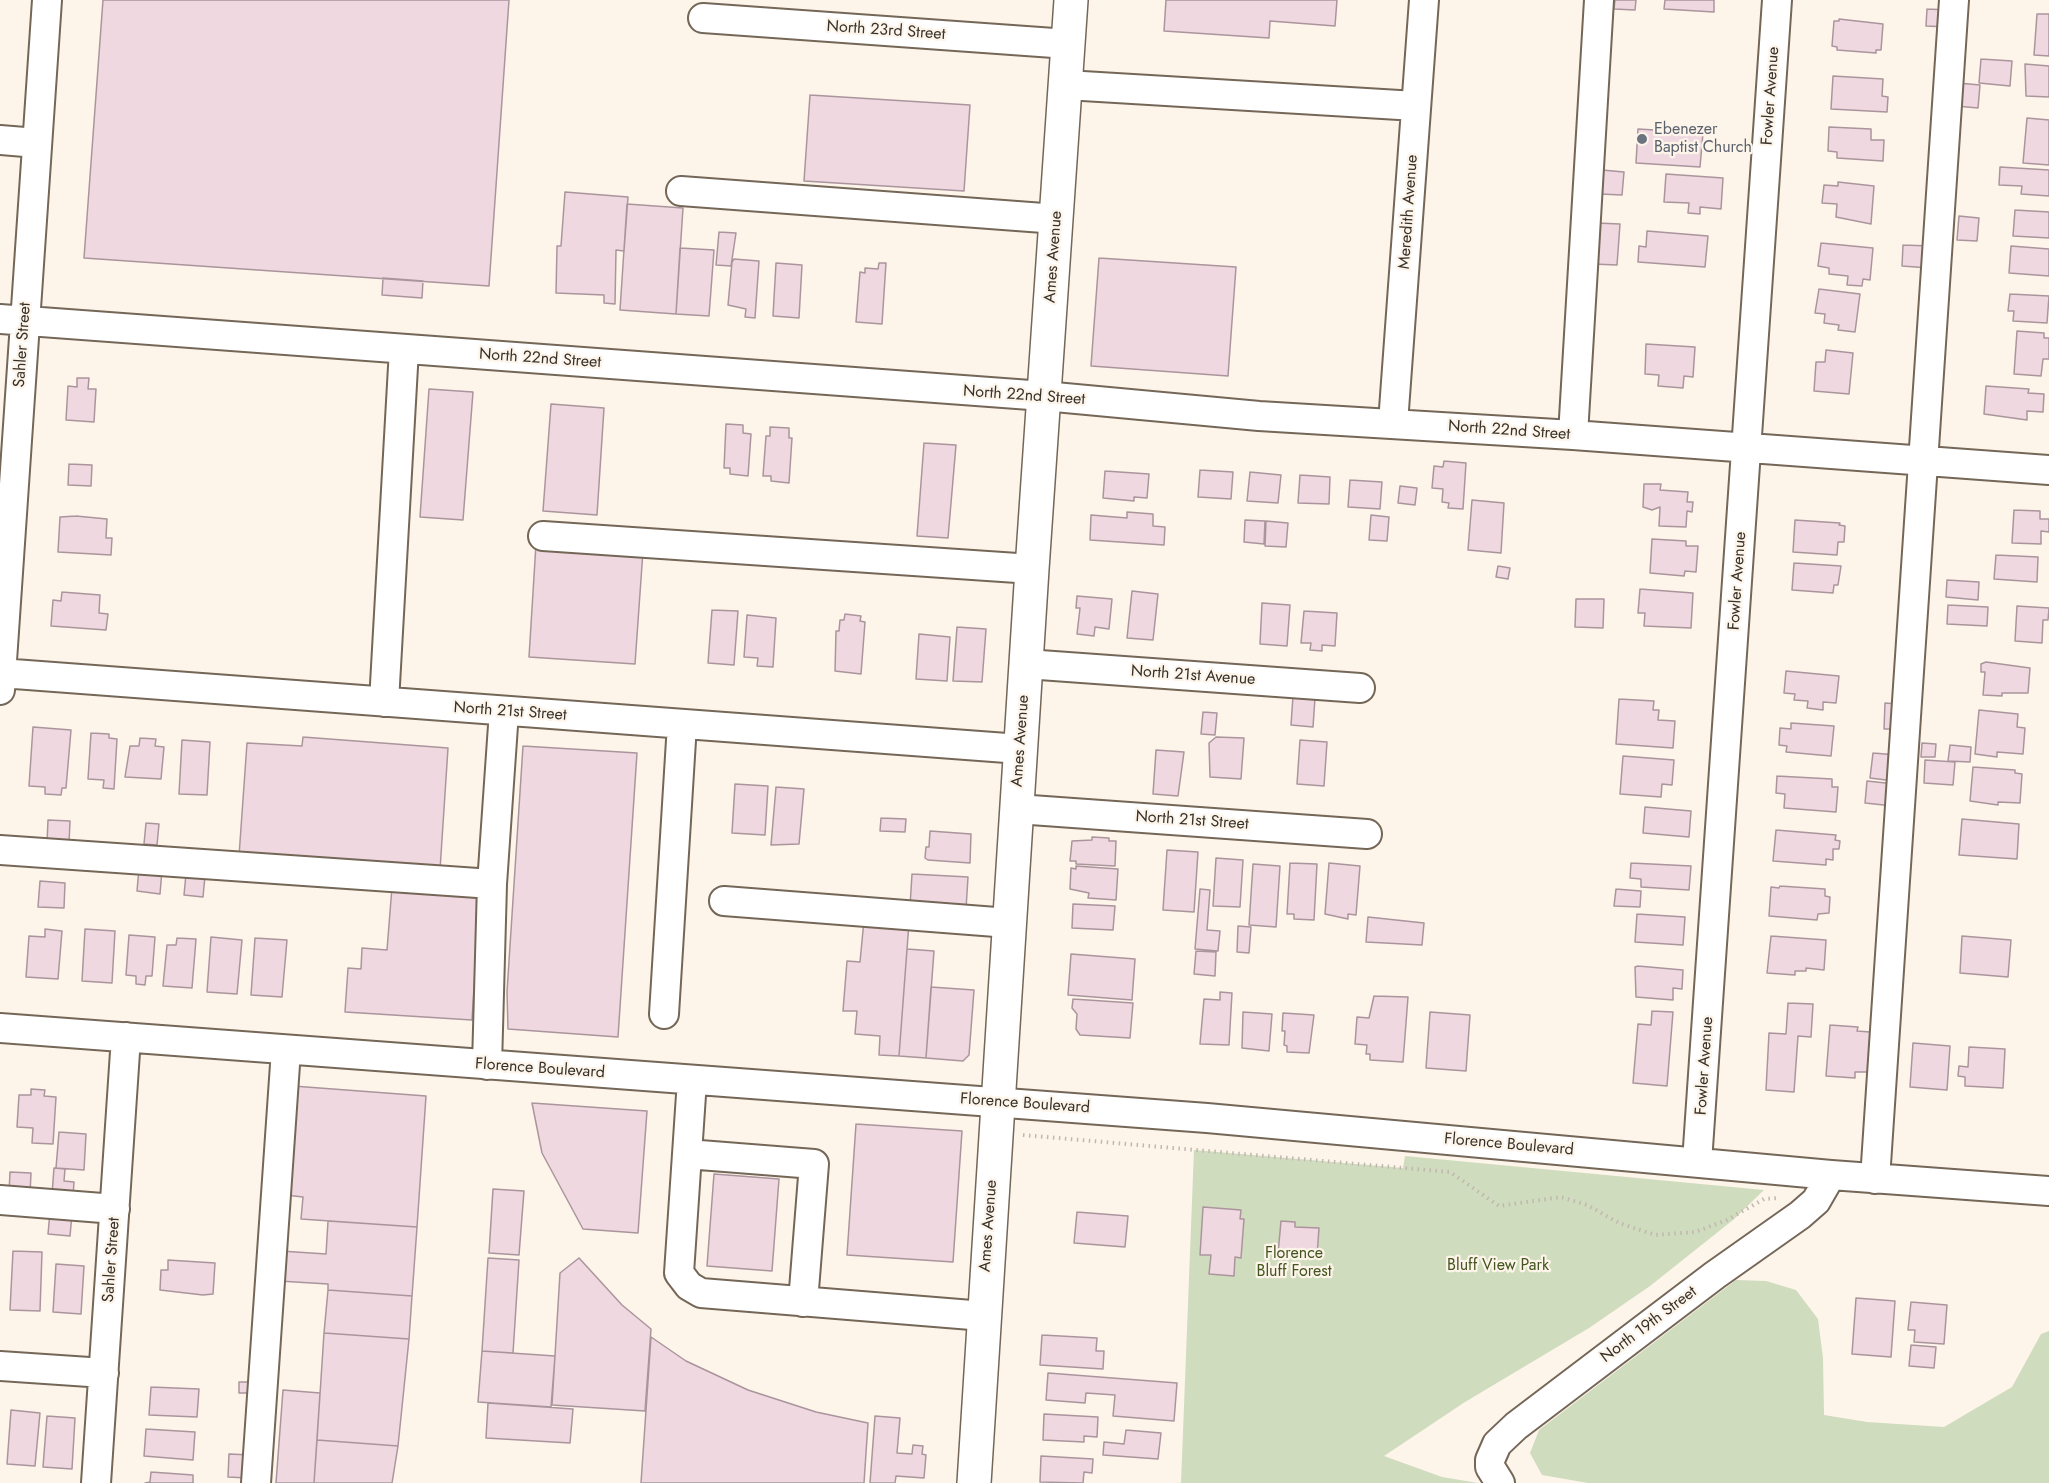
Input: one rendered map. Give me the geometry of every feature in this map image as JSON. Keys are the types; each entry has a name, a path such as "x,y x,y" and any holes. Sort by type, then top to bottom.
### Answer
{"main road":[{"name":"Ames Avenue","path":"974,1483 1020,749 1071,0"}],"street":[{"name":"Sahler Street","path":"0,679 13,320 38,143 47,0"},
{"name":"Meredith Avenue","path":"1393,423 1424,0"},
{"path":"1573,435 1599,0"},
{"name":"Fowler Avenue","path":"1697,1162 1777,0"},
{"path":"1875,1179 1954,0"},
{"name":"North 23rd Street","path":"703,18 1068,44"},
{"path":"1066,84 1416,106"},
{"path":"0,140 38,143"},
{"path":"681,191 1057,219"},
{"name":"North 22nd Street","path":"13,320 1044,396 1259,416 1573,435 2049,471"},
{"path":"384,702 404,349"},
{"path":"543,536 1032,569"},
{"name":"North 21st Avenue","path":"1026,664 1360,688"},
{"name":"North 21st Street","path":"0,679 384,702 1020,749"},
{"path":"488,1065 492,884 504,711"},
{"path":"664,1014 682,724"},
{"name":"North 21st Street","path":"1017,809 1367,834"},
{"path":"0,850 492,884"},
{"path":"724,902 1009,923"},
{"name":"Florence Boulevard","path":"0,1028 692,1080 996,1117 1697,1162 1875,1179 2049,1191"},
{"name":"Sahler Street","path":"96,1483 126,1037"},
{"path":"256,1483 286,1050"},
{"path":"692,1080 679,1273 689,1286 701,1293 984,1316"},
{"path":"687,1154 814,1164 803,1302"},
{"name":"North 19th Street","path":"1500,1483 1490,1467 1490,1460 1497,1444 1516,1426 1816,1201 1831,1175"},
{"path":"0,1200 115,1209"},
{"path":"0,1366 104,1373"}],"path":[{"path":"996,1117 1450,1172 1499,1206 1561,1197 1587,1205 1619,1223 1655,1235 1695,1232 1727,1220 1764,1199 1816,1201"}],"green space":[{"path":"1194,1150 1403,1168 1405,1156 1764,1190 1733,1220 1650,1286 1589,1328 1465,1402 1384,1456 1442,1477 1478,1483 1181,1483"},
{"path":"1736,1280 1766,1281 1796,1290 1818,1319 1823,1358 1824,1415 1867,1422 1944,1427 2012,1387 2041,1334 2049,1331 2049,1483 1588,1483 1542,1475 1530,1453 1539,1430"}],"building":[{"path":"103,0 509,0 489,286 84,258"},
{"path":"1166,0 1337,0 1335,26 1270,21 1269,38 1164,31"},
{"path":"1615,0 1636,0 1635,10 1614,9"},
{"path":"1665,0 1714,0 1714,12 1664,9"},
{"path":"1927,9 1949,10 1947,27 1926,26"},
{"path":"2037,14 2049,14 2049,56 2034,55"},
{"path":"1839,19 1883,24 1881,50 1876,50 1876,53 1837,50 1837,47 1832,46 1834,21 1839,21"},
{"path":"1981,59 2012,61 2010,86 1979,83"},
{"path":"2025,64 2049,66 2049,97 2026,96"},
{"path":"1833,76 1883,79 1882,96 1888,97 1887,112 1831,109"},
{"path":"1958,83 1980,85 1978,108 1956,106"},
{"path":"810,95 970,105 964,191 804,181"},
{"path":"2027,118 2049,120 2049,165 2023,163"},
{"path":"1829,127 1871,129 1871,140 1884,140 1883,161 1837,158 1837,152 1828,151"},
{"path":"1638,129 1703,133 1700,167 1636,163"},
{"path":"2000,167 2049,170 2049,196 2021,194 2022,186 1999,185"},
{"path":"1602,170 1624,172 1622,195 1600,194"},
{"path":"1666,174 1723,178 1721,209 1700,207 1700,214 1688,213 1689,203 1664,202"},
{"path":"1838,182 1874,186 1871,224 1836,217 1837,204 1822,203 1824,185 1838,186"},
{"path":"565,192 628,197 624,251 616,250 615,304 604,303 604,295 556,293 557,246 561,246"},
{"path":"627,204 683,208 676,314 620,310"},
{"path":"2015,210 2049,212 2049,238 2013,236"},
{"path":"1959,216 1979,218 1977,241 1957,240"},
{"path":"1596,223 1620,224 1617,265 1593,264"},
{"path":"1647,231 1708,236 1705,267 1638,262 1639,246 1646,247"},
{"path":"719,232 736,233 731,266 716,265"},
{"path":"1821,243 1873,248 1870,280 1863,279 1862,286 1847,285 1848,276 1829,274 1829,268 1818,266"},
{"path":"1903,245 1930,246 1929,268 1902,266"},
{"path":"2011,246 2049,249 2049,276 2009,273"},
{"path":"680,248 714,250 709,316 676,314"},
{"path":"1099,258 1236,267 1228,376 1091,366"},
{"path":"734,259 759,261 755,318 745,317 746,309 728,305"},
{"path":"776,263 802,265 799,318 773,316"},
{"path":"879,263 886,263 882,324 856,322 860,272 865,273 865,268 878,269"},
{"path":"383,278 423,281 422,298 382,295"},
{"path":"1819,289 1860,294 1855,332 1838,330 1839,325 1824,323 1825,314 1815,313"},
{"path":"2010,294 2049,296 2047,323 2013,321 2014,311 2008,311"},
{"path":"2017,331 2044,333 2044,338 2049,338 2049,359 2043,359 2041,376 2014,374"},
{"path":"1646,344 1695,347 1693,377 1684,376 1683,388 1658,386 1659,375 1645,374"},
{"path":"1826,350 1853,353 1849,394 1814,391 1816,362 1825,362"},
{"path":"77,378 89,378 88,389 96,389 94,422 66,420 68,386 77,387"},
{"path":"1986,386 2029,389 2028,393 2044,394 2043,412 2027,411 2027,420 1984,414"},
{"path":"429,389 473,392 463,520 420,517"},
{"path":"551,404 604,408 597,515 543,511"},
{"path":"726,424 743,425 743,433 751,434 748,476 730,474 730,468 724,468"},
{"path":"770,427 789,428 789,438 792,438 789,483 771,481 771,476 763,476 766,436 770,436"},
{"path":"924,443 956,445 948,538 917,536"},
{"path":"1444,461 1466,463 1463,509 1448,508 1449,503 1442,502 1443,489 1432,488 1434,466 1443,467"},
{"path":"69,464 92,465 91,486 68,485"},
{"path":"1200,470 1233,472 1231,499 1198,497"},
{"path":"1105,471 1149,474 1147,498 1134,497 1134,501 1103,498"},
{"path":"1250,472 1281,475 1278,503 1247,501"},
{"path":"1300,475 1330,477 1329,504 1298,503"},
{"path":"1350,480 1382,482 1380,509 1348,507"},
{"path":"1644,484 1661,484 1660,490 1688,492 1687,502 1693,502 1692,512 1687,511 1686,527 1659,526 1660,507 1652,510 1643,507"},
{"path":"1400,486 1417,488 1415,505 1398,503"},
{"path":"1472,500 1504,503 1501,553 1468,550"},
{"path":"2014,510 2040,511 2040,519 2049,519 2049,532 2041,531 2041,544 2012,543"},
{"path":"1127,512 1153,514 1153,526 1165,527 1164,545 1090,540 1091,515 1127,518"},
{"path":"1371,515 1389,517 1387,541 1369,540"},
{"path":"60,517 107,519 106,538 112,538 111,555 58,552"},
{"path":"1245,520 1265,521 1264,544 1244,542"},
{"path":"1795,520 1840,523 1839,525 1845,526 1844,542 1838,542 1837,555 1793,552"},
{"path":"1266,521 1288,523 1286,547 1265,546"},
{"path":"1652,539 1686,541 1686,546 1698,546 1696,572 1685,571 1684,576 1650,573"},
{"path":"536,544 643,551 635,664 529,657"},
{"path":"1996,555 2038,557 2037,582 1994,579"},
{"path":"1794,563 1841,566 1838,585 1834,585 1833,593 1792,590"},
{"path":"1498,566 1510,568 1508,579 1496,577"},
{"path":"1947,580 1979,582 1978,600 1946,597"},
{"path":"1640,589 1693,593 1691,628 1644,626 1645,613 1638,613"},
{"path":"1132,591 1158,594 1153,640 1127,638"},
{"path":"62,592 100,595 99,613 108,614 106,630 51,626 53,600 61,601"},
{"path":"1077,596 1112,599 1109,629 1095,627 1094,636 1077,634 1080,608 1076,608"},
{"path":"1576,599 1604,599 1603,628 1575,627"},
{"path":"1262,603 1290,605 1287,646 1260,644"},
{"path":"1948,605 1988,607 1987,626 1947,624"},
{"path":"2017,606 2049,608 2048,620 2043,620 2042,643 2015,641"},
{"path":"712,610 738,611 734,665 708,663"},
{"path":"1304,611 1337,613 1335,646 1322,645 1322,651 1310,650 1311,643 1301,643"},
{"path":"845,614 861,616 860,621 865,622 861,674 835,671 836,631 839,631 840,620 844,620"},
{"path":"747,615 776,618 773,667 757,666 758,658 744,657"},
{"path":"957,627 986,629 982,682 953,681"},
{"path":"919,634 950,637 947,681 916,679"},
{"path":"1986,662 2030,668 2028,693 2002,693 2002,696 1983,695 1985,672 1981,672 1981,664"},
{"path":"1786,671 1839,676 1836,703 1823,702 1823,710 1807,708 1808,701 1794,700 1795,694 1784,693"},
{"path":"1293,696 1315,698 1313,727 1291,725"},
{"path":"1619,699 1654,701 1653,710 1659,710 1658,720 1675,721 1673,748 1616,744"},
{"path":"1885,703 1898,704 1897,729 1884,729"},
{"path":"1979,710 2018,714 2017,727 2025,728 2023,754 1997,752 1997,757 1975,754"},
{"path":"1203,712 1217,713 1215,735 1201,734"},
{"path":"1791,723 1834,726 1831,756 1786,752 1787,746 1779,745 1780,728 1791,729"},
{"path":"33,727 71,730 66,788 62,788 61,795 45,794 45,787 29,786"},
{"path":"91,733 109,734 109,738 117,739 114,789 103,788 104,780 88,779"},
{"path":"303,737 448,748 440,870 239,856 247,743 302,746"},
{"path":"1216,737 1244,738 1241,779 1210,777 1209,743"},
{"path":"140,738 156,739 155,746 164,747 161,779 125,777 130,746 139,746"},
{"path":"182,740 210,742 207,795 179,794"},
{"path":"1300,740 1327,742 1324,786 1297,784"},
{"path":"1922,743 1936,744 1935,757 1921,757"},
{"path":"1950,745 1971,747 1970,762 1948,761"},
{"path":"523,746 637,753 618,1037 508,1029 507,992"},
{"path":"1156,750 1184,752 1178,796 1153,794"},
{"path":"1873,753 1897,755 1894,781 1870,778"},
{"path":"1623,756 1674,760 1672,785 1662,784 1661,797 1620,794"},
{"path":"1925,760 1955,762 1953,785 1924,783"},
{"path":"1973,767 2015,770 2015,773 2022,774 2020,803 1998,802 1998,805 1970,801"},
{"path":"1777,776 1832,779 1832,787 1838,787 1836,812 1784,808 1785,794 1776,793"},
{"path":"1867,781 1895,784 1893,806 1865,803"},
{"path":"735,784 768,786 765,835 732,833"},
{"path":"776,787 804,789 799,844 771,845"},
{"path":"1645,807 1691,811 1689,837 1643,833"},
{"path":"881,818 906,819 905,832 880,831"},
{"path":"1962,819 2019,824 2017,859 1959,855"},
{"path":"48,820 70,821 69,844 47,843"},
{"path":"146,823 159,824 157,845 144,844"},
{"path":"1776,830 1836,835 1835,840 1840,841 1839,849 1833,849 1833,860 1826,859 1826,865 1773,861"},
{"path":"930,831 971,834 970,863 925,858 926,847 929,847"},
{"path":"1092,837 1109,838 1109,841 1116,841 1115,866 1076,864 1076,861 1070,861 1072,841 1092,840"},
{"path":"1167,850 1198,852 1194,912 1163,910"},
{"path":"1216,858 1243,860 1240,907 1213,906"},
{"path":"1290,863 1317,864 1314,920 1294,919 1294,914 1287,914"},
{"path":"1329,863 1360,866 1356,915 1348,914 1348,919 1325,914"},
{"path":"1631,863 1691,866 1689,890 1641,887 1641,879 1630,878"},
{"path":"1253,864 1280,866 1276,927 1249,925"},
{"path":"1076,866 1118,869 1116,900 1088,898 1089,893 1070,889 1071,868 1076,869"},
{"path":"139,868 162,870 160,894 137,891"},
{"path":"186,874 205,876 203,897 184,895"},
{"path":"912,874 968,877 966,909 910,906"},
{"path":"40,881 65,883 64,908 38,907"},
{"path":"1780,886 1825,889 1825,896 1830,897 1829,913 1818,914 1817,920 1769,916 1771,887 1779,888"},
{"path":"392,887 480,893 472,1020 345,1012 348,968 361,969 362,948 387,950"},
{"path":"1200,889 1210,890 1207,930 1220,931 1218,951 1195,949"},
{"path":"1616,889 1641,891 1640,907 1614,906"},
{"path":"1073,904 1115,906 1113,930 1072,928"},
{"path":"1637,914 1685,917 1683,945 1635,942"},
{"path":"1368,917 1424,923 1422,945 1366,942"},
{"path":"864,920 909,923 899,1056 879,1055 880,1036 855,1034 857,1011 843,1011 847,961 860,962"},
{"path":"1238,926 1251,927 1249,953 1237,952"},
{"path":"45,929 62,931 58,979 26,977 29,936 45,937"},
{"path":"85,929 115,931 112,983 82,981"},
{"path":"129,935 155,937 152,976 146,976 145,985 136,984 136,976 126,975"},
{"path":"1771,936 1826,940 1824,970 1806,968 1806,971 1795,971 1795,975 1767,973"},
{"path":"1962,936 2011,940 2008,977 1960,973"},
{"path":"211,937 242,940 237,994 207,992"},
{"path":"177,938 196,939 192,988 163,986 167,945 176,945"},
{"path":"255,938 287,940 282,997 251,995"},
{"path":"907,949 934,951 926,1058 899,1056"},
{"path":"1196,951 1216,952 1215,976 1194,974"},
{"path":"1071,954 1135,959 1132,1000 1068,995"},
{"path":"1635,967 1683,970 1682,989 1673,988 1673,1000 1636,997"},
{"path":"931,987 974,990 969,1055 963,1061 926,1058"},
{"path":"1220,992 1232,993 1229,1045 1200,1044 1204,999 1220,1000"},
{"path":"1374,996 1408,997 1403,1062 1370,1060 1370,1054 1366,1054 1367,1045 1355,1044 1357,1017 1369,1018"},
{"path":"1073,999 1133,1003 1130,1038 1080,1035 1076,1029 1077,1014 1072,1008"},
{"path":"1788,1003 1813,1004 1811,1037 1798,1036 1794,1092 1766,1090 1769,1033 1786,1034"},
{"path":"1652,1011 1673,1012 1667,1086 1633,1083 1638,1024 1651,1025"},
{"path":"1243,1012 1272,1014 1269,1051 1242,1048"},
{"path":"1430,1012 1470,1015 1466,1071 1426,1068"},
{"path":"1283,1013 1314,1015 1309,1053 1287,1052 1287,1046 1284,1045 1285,1031 1282,1031"},
{"path":"1830,1025 1858,1027 1857,1031 1870,1032 1868,1072 1855,1072 1855,1078 1826,1076"},
{"path":"1913,1043 1950,1046 1947,1090 1910,1087"},
{"path":"1969,1047 2005,1049 2003,1088 1965,1086 1965,1077 1958,1076 1959,1066 1968,1067"},
{"path":"293,1086 426,1096 417,1227 301,1219 303,1197 285,1195"},
{"path":"31,1089 45,1090 44,1096 56,1097 53,1144 32,1143 33,1128 17,1127 19,1095 31,1095"},
{"path":"532,1103 647,1111 638,1233 583,1229 542,1153"},
{"path":"856,1124 962,1131 953,1262 847,1255"},
{"path":"59,1132 86,1134 84,1170 56,1168"},
{"path":"54,1168 65,1169 64,1181 74,1182 73,1196 52,1194"},
{"path":"10,1172 31,1173 30,1194 9,1193"},
{"path":"714,1174 779,1179 772,1271 707,1266"},
{"path":"493,1189 524,1191 519,1255 489,1253"},
{"path":"1203,1207 1241,1210 1240,1219 1244,1219 1241,1258 1235,1257 1234,1276 1209,1274 1211,1255 1200,1255"},
{"path":"50,1212 72,1214 70,1236 48,1234"},
{"path":"1077,1212 1128,1216 1125,1247 1074,1243"},
{"path":"328,1221 417,1227 412,1296 328,1290 328,1284 279,1281 281,1251 326,1254"},
{"path":"1281,1221 1295,1222 1295,1227 1319,1228 1317,1256 1278,1254"},
{"path":"13,1251 42,1252 40,1311 10,1310"},
{"path":"488,1258 519,1260 513,1353 482,1351"},
{"path":"579,1258 622,1305 651,1329 645,1411 552,1405 560,1273"},
{"path":"168,1260 215,1263 213,1294 160,1290 161,1270 168,1270"},
{"path":"56,1264 84,1266 81,1314 53,1312"},
{"path":"328,1290 412,1296 409,1339 324,1333"},
{"path":"1856,1298 1895,1301 1891,1357 1852,1354"},
{"path":"1911,1302 1947,1305 1944,1344 1914,1342 1915,1330 1908,1330"},
{"path":"324,1333 409,1339 398,1446 317,1440"},
{"path":"1042,1335 1097,1338 1096,1351 1104,1351 1103,1369 1040,1365"},
{"path":"651,1337 686,1361 748,1390 816,1412 868,1423 864,1483 641,1483"},
{"path":"1911,1345 1936,1347 1934,1368 1909,1366"},
{"path":"482,1351 555,1356 551,1407 478,1402"},
{"path":"1048,1373 1177,1383 1174,1421 1113,1416 1115,1395 1086,1393 1085,1403 1046,1400"},
{"path":"239,1382 248,1382 248,1393 239,1393"},
{"path":"151,1387 199,1389 197,1417 149,1415"},
{"path":"283,1390 320,1393 314,1483 276,1483"},
{"path":"488,1403 573,1409 570,1443 486,1438"},
{"path":"11,1410 40,1413 35,1466 7,1464"},
{"path":"1044,1414 1098,1417 1097,1437 1084,1436 1084,1442 1043,1440"},
{"path":"47,1416 75,1418 72,1469 43,1467"},
{"path":"875,1416 900,1418 897,1453 912,1454 913,1445 923,1446 922,1454 926,1455 924,1478 896,1476 895,1483 870,1483"},
{"path":"146,1429 195,1432 193,1460 144,1456"},
{"path":"1126,1430 1161,1433 1158,1459 1103,1455 1104,1442 1124,1444"},
{"path":"317,1440 398,1446 392,1483 314,1483"},
{"path":"229,1454 250,1455 248,1478 228,1477"},
{"path":"1041,1456 1093,1459 1092,1473 1084,1472 1083,1483 1040,1482"},
{"path":"151,1472 193,1475 193,1483 145,1483 150,1482"}],"place":[{"name":"Ebenezer Baptist Church","path":"1642,139"}],"park label":[{"name":"Florence Bluff Forest","path":"1294,1263"},
{"name":"Bluff View Park","path":"1498,1266"}]}
